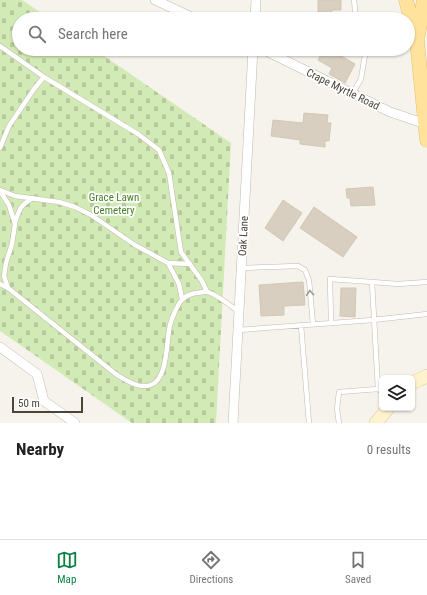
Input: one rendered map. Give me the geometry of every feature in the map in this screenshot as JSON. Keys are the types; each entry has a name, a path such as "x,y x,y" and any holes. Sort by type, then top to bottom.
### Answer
{"main road":[{"path":"406,0 409,12"},
{"path":"416,44 424,0"},
{"path":"415,40 427,140"}],"street":[{"path":"156,0 181,12"},
{"path":"255,12 256,0"},
{"name":"Oak Lane","path":"233,423 253,56"},
{"name":"Crape Myrtle Road","path":"276,56 390,112 426,124"},
{"path":"0,346 37,374 44,401 75,423"},
{"path":"415,382 427,376"},
{"path":"376,423 386,411"}],"lane":[{"path":"354,0 355,12"},
{"path":"0,46 12,54"},
{"path":"14,56 44,77 138,134 159,150 169,173 181,252 202,281 206,292"},
{"path":"352,94 361,79 365,56"},
{"path":"0,148 9,126 44,77"},
{"path":"0,191 15,196 59,202 75,207 91,215 135,245 168,263 190,264"},
{"path":"0,191 9,205 15,224"},
{"path":"8,288 4,276 19,209 33,198"},
{"path":"168,263 179,284 182,299"},
{"path":"242,268 298,266 305,270 309,280 313,324"},
{"path":"331,323 330,279 398,284 427,282"},
{"path":"372,282 373,320 379,381"},
{"path":"0,284 8,288 118,375 136,385 147,387 156,382 163,371 170,325 182,299 192,294 206,292 222,300 239,312"},
{"path":"238,330 373,320 427,314"},
{"path":"301,325 309,423"},
{"path":"339,423 337,409 339,392 379,391"}],"green space":[{"name":"Grace Lawn Cemetery","path":"0,0 22,0 40,12 12,12 12,56 104,56 231,143 216,423 132,423 0,331"}],"building":[{"path":"318,0 341,0 341,10 332,10 332,12 318,12"},
{"path":"320,56 341,56 355,64 345,83 329,74 332,68 318,60"},
{"path":"304,113 328,115 327,123 331,123 329,141 325,141 325,147 300,144 300,140 271,136 273,120 303,123"},
{"path":"373,187 375,205 351,206 350,198 347,198 346,189"},
{"path":"283,200 302,213 283,241 265,228"},
{"path":"314,207 357,237 343,257 300,228"},
{"path":"303,282 305,305 284,306 284,315 261,316 259,285"},
{"path":"341,288 356,288 355,317 340,316"}]}
